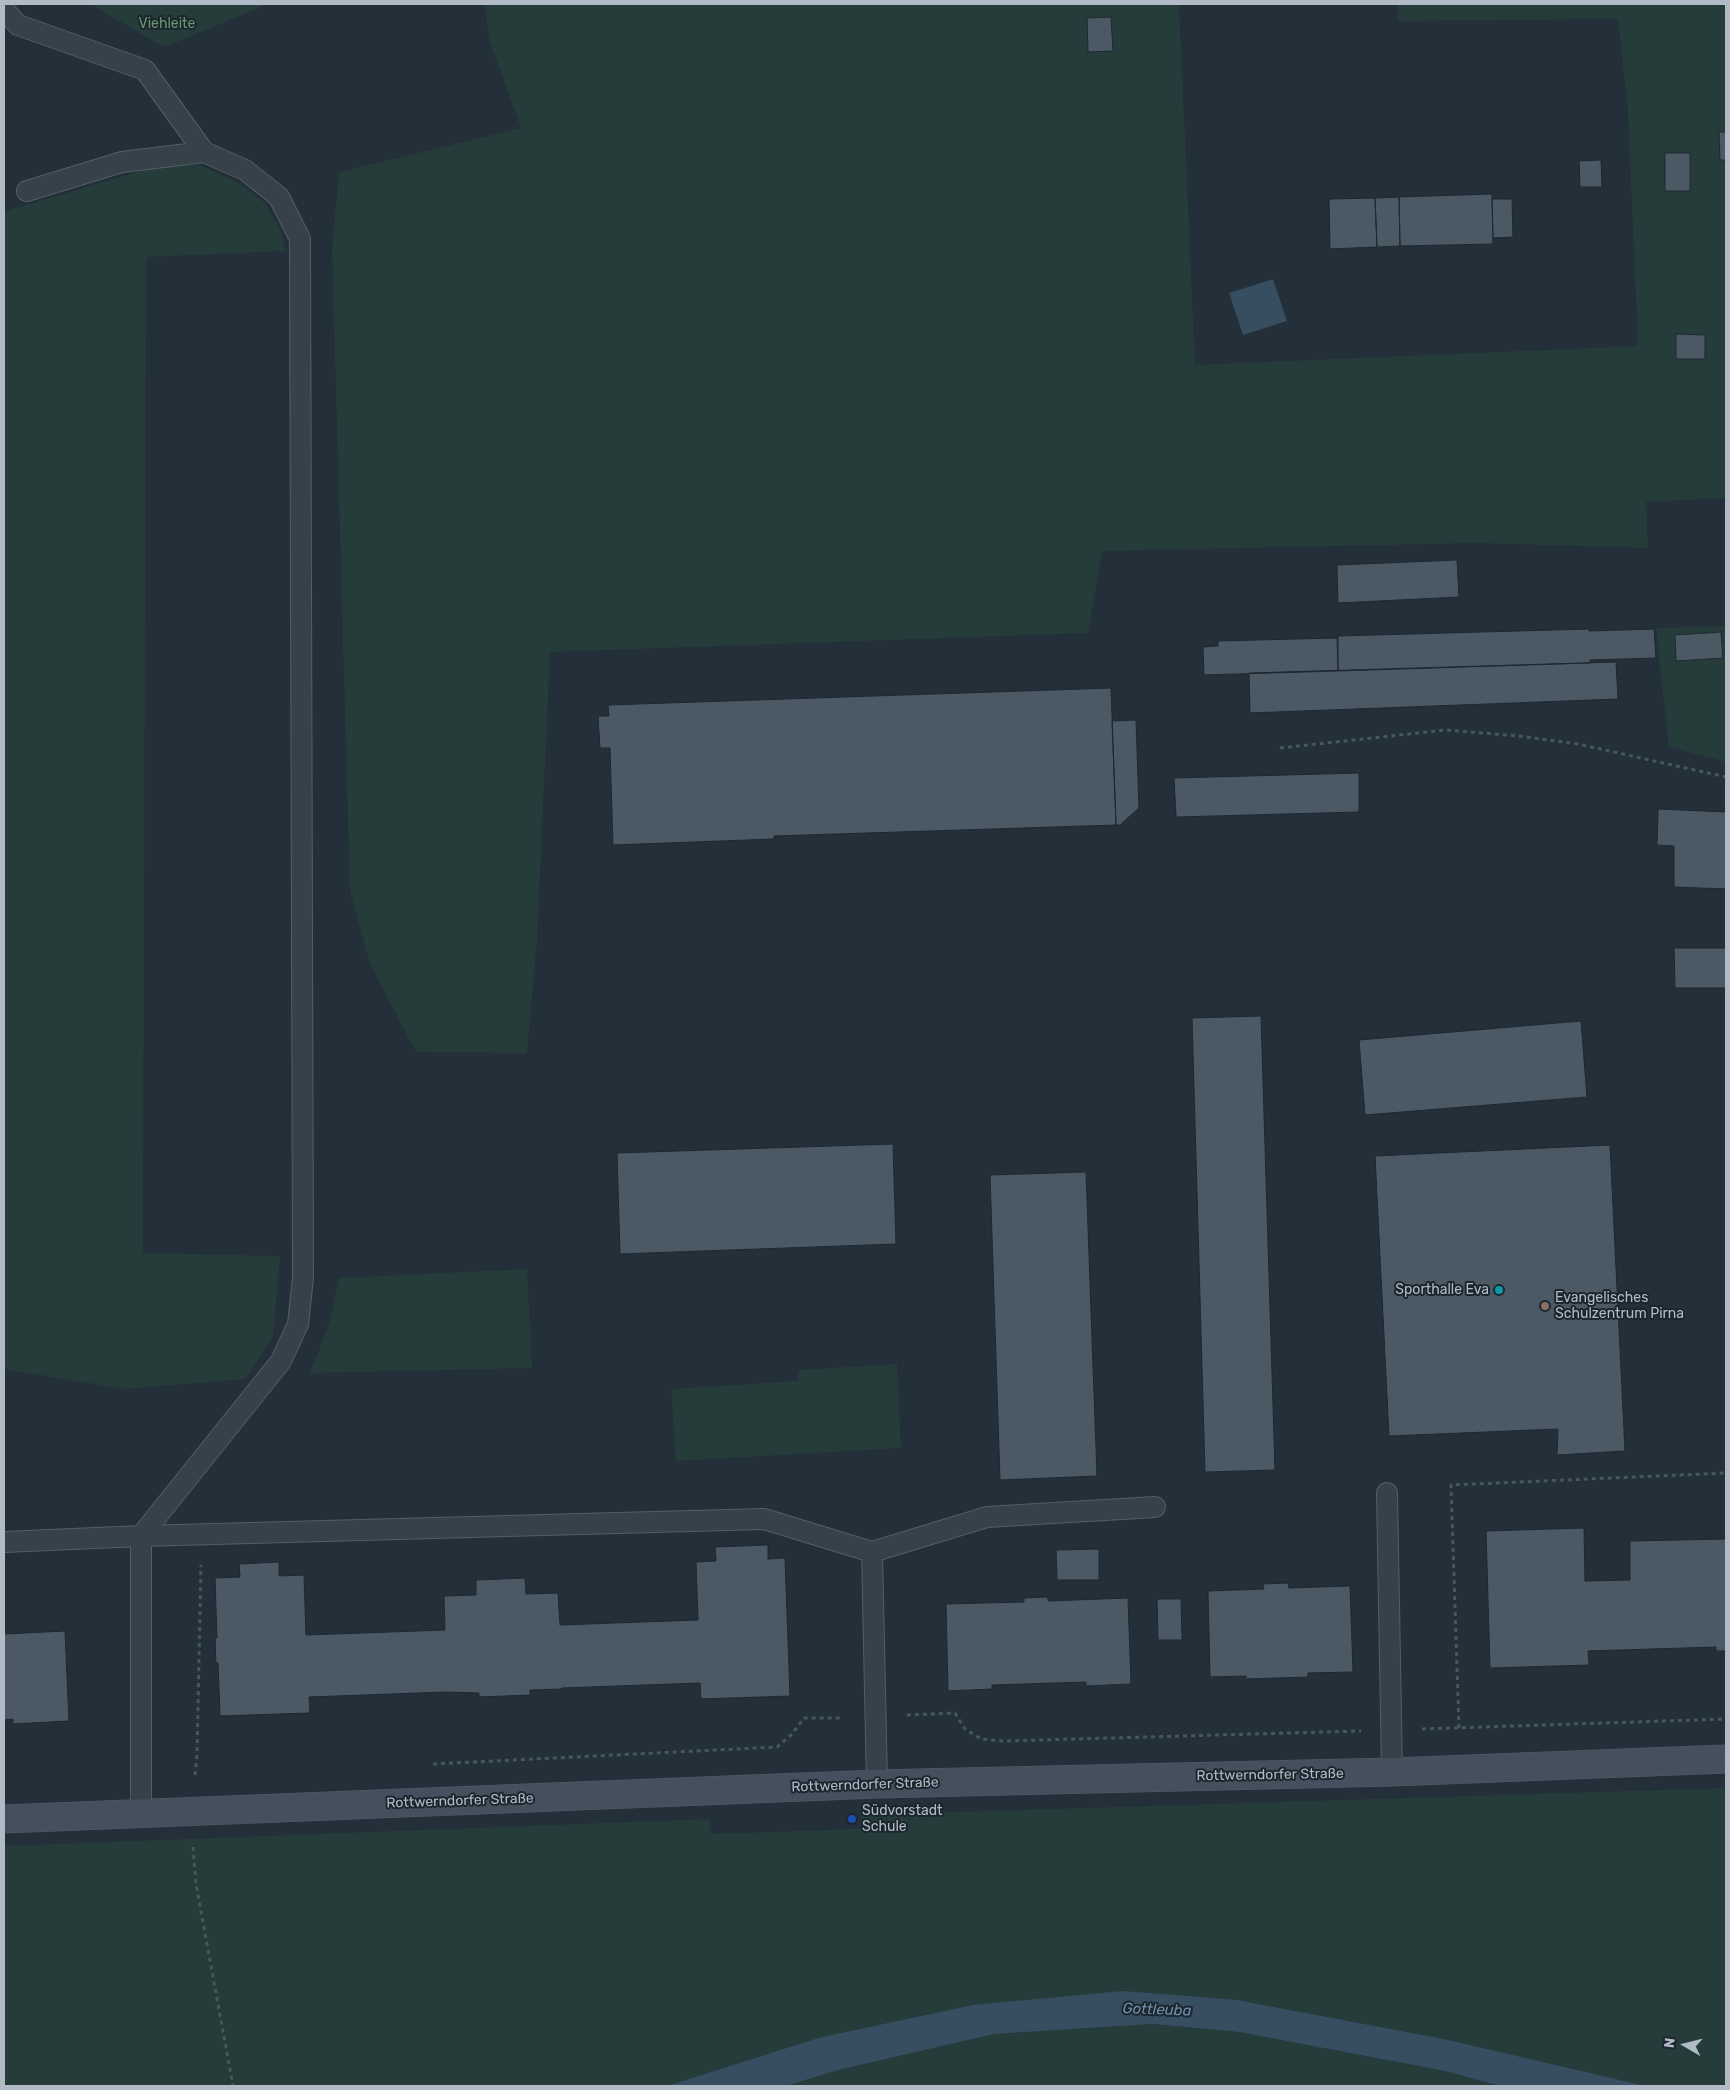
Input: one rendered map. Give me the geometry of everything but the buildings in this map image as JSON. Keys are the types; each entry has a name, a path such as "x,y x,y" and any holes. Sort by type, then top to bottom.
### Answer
{"main road":[{"name":"Rottwerndorfer Straße","path":"4,1819 877,1784 1392,1772 1726,1759"}],"lane":[{"path":"4,10 18,25 145,70 204,152 245,170 279,197 300,239 302,1278 298,1324 281,1361 141,1536 141,1813"},
{"path":"27,191 122,162 204,152"},
{"path":"1387,1493 1392,1772"},
{"path":"4,1542 202,1534 764,1518 872,1552 986,1517 1155,1507"},
{"path":"872,1552 877,1784"}],"path":[{"path":"1280,748 1446,730 1519,736 1578,744 1726,778"},
{"path":"1460,1728 1451,1485 1726,1473"},
{"path":"195,1775 202,1534"},
{"path":"191,1812 196,1884 233,2086"}],"green space":[{"name":"Viehleite","path":"90,4 269,4 164,47"},
{"path":"485,4 1179,4 1195,365 1638,346 1628,111 1618,19 1398,21 1398,4 1726,4 1726,498 1646,502 1648,548 1476,543 1102,551 1088,633 550,652 537,940 527,1053 416,1052 370,964 350,891 332,249 339,172 521,128 489,39"},
{"path":"163,164 200,165 237,182 265,203 280,229 286,251 146,257 143,1253 280,1256 273,1337 245,1379 125,1389 4,1369 4,212"},
{"path":"1726,626 1726,762 1669,747 1656,628"},
{"path":"527,1269 532,1368 310,1373 329,1324 339,1278"},
{"path":"897,1364 901,1448 676,1461 671,1389 798,1381 798,1370"},
{"path":"1726,1788 1726,2086 1646,2086 1444,2039 1238,2000 818,2038 667,2086 4,2086 4,1846 709,1819 711,1834 861,1829 861,1815"},
{"path":"1153,2024 1239,2032 1445,2071 1500,2086 786,2086 838,2070 994,2034"}],"water":[{"path":"1273,279 1287,321 1243,335 1229,293"},
{"name":"Gottleuba","path":"1123,1991 1237,2000 1444,2039 1646,2086 1500,2086 1445,2071 1239,2032 1153,2024 994,2034 838,2070 786,2086 667,2086 818,2038 973,2005"}],"place":[{"name":"Sporthalle Eva","path":"1499,1290"},
{"name":"Evangelisches Schulzentrum Pirna","path":"1545,1306"},
{"name":"Südvorstadt Schule","path":"852,1819"}]}
